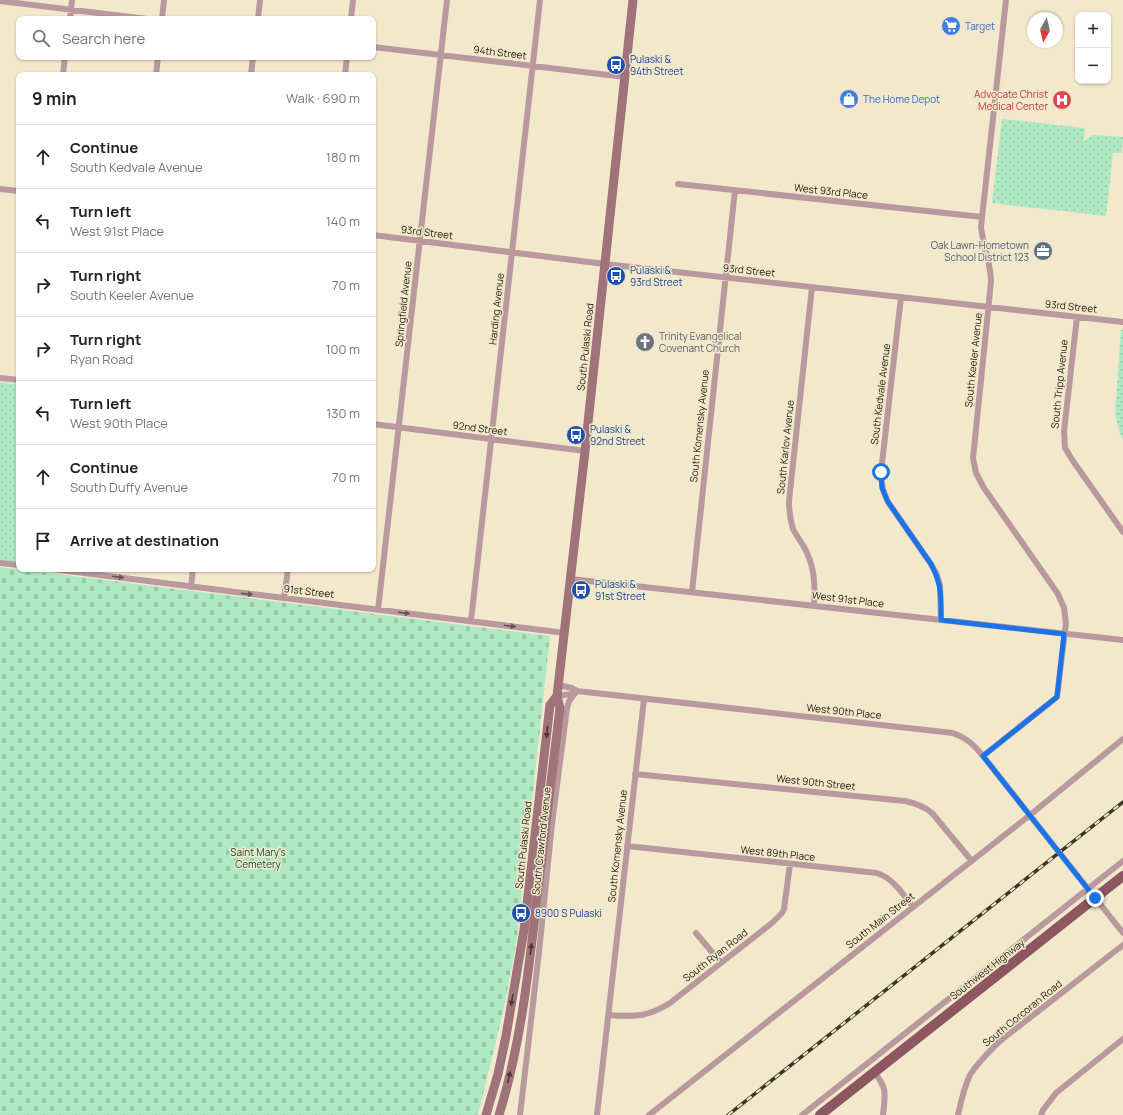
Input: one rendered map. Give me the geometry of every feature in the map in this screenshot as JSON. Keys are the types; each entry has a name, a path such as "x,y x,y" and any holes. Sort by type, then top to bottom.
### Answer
{"main road":[{"name":"South Pulaski Road","path":"499,1115 515,1052 528,972 560,708 557,696 558,685 571,579 634,0"},
{"name":"South Pulaski Road","path":"488,1115 506,1036 524,930 550,705 557,696"},
{"name":"Southwest Highway","path":"820,1115 1123,876"}],"street":[{"path":"70,16 72,0"},
{"path":"162,16 164,0"},
{"path":"258,16 260,0"},
{"path":"351,16 353,0"},
{"name":"Springfield Avenue","path":"378,610 447,0"},
{"name":"Harding Avenue","path":"471,621 540,0"},
{"name":"South Keeler Avenue","path":"983,756 1057,697 1066,616 1058,594 984,488 976,473 974,465 974,450 991,276 991,270 982,234 982,217 1006,0"},
{"path":"0,1 122,16"},
{"name":"94th Street","path":"376,47 625,78"},
{"path":"63,72 65,60"},
{"path":"156,72 158,60"},
{"path":"251,72 253,60"},
{"path":"345,72 347,60"},
{"name":"West 93rd Place","path":"678,184 982,217"},
{"path":"0,189 16,192"},
{"name":"South Komensky Avenue","path":"692,592 735,190"},
{"name":"93rd Street","path":"376,235 605,264 1123,322"},
{"name":"South Karlov Avenue","path":"812,287 789,501 790,516 794,529 807,553 812,567 815,586 814,605"},
{"name":"South Kedvale Avenue","path":"901,297 881,480 884,494 888,502 937,575 940,590 941,620"},
{"name":"South Tripp Avenue","path":"1077,317 1064,431 1065,448 1123,532"},
{"path":"0,378 16,380"},
{"name":"92nd Street","path":"376,424 585,451"},
{"path":"0,563 16,565"},
{"name":"91st Street","path":"99,572 191,587 565,633"},
{"path":"191,587 193,572"},
{"path":"284,598 288,572"},
{"name":"West 91st Place","path":"571,579 1123,640"},
{"name":"West 90th Place","path":"558,685 572,688 577,691 953,733 966,739 983,756 1123,934"},
{"name":"West 90th Place","path":"557,696 571,694 577,691"},
{"name":"South Crawford Avenue","path":"520,1115 566,708 569,701 577,691"},
{"name":"South Komensky Avenue","path":"597,1115 644,699"},
{"name":"South Main Street","path":"650,1115 971,860 1030,815 1123,739"},
{"name":"West 90th Street","path":"635,774 913,803 926,808 932,813 971,860"},
{"name":"West 89th Place","path":"627,846 871,872 882,875 893,882 913,907"},
{"name":"Southwest Highway","path":"802,1115 1123,861"},
{"name":"South Ryan Road","path":"609,1015 637,1016 655,1012 670,1003 772,923 782,913 786,903 790,864"},
{"path":"696,933 721,963"},
{"name":"South Corcoran Road","path":"958,1115 962,1096 970,1076 983,1058 1000,1042 1123,945"},
{"path":"1041,1115 1056,1093 1123,1039"},
{"path":"874,1072 882,1081 885,1092 883,1115"},
{"path":"851,1077 857,1085"}],"green space":[{"path":"1002,119 1085,128 1084,141 1093,135 1123,137 1122,153 1113,153 1106,216 992,203"},
{"path":"1121,329 1123,330 1123,439 1120,434 1115,414"},
{"path":"0,382 16,385 16,562 0,560"},
{"name":"Saint Mary's Cemetery","path":"0,567 16,569 16,572 40,572 550,636 517,938 504,1008 478,1115 0,1115"}],"railway":[{"path":"728,1115 1123,802"}],"place":[{"name":"Target","path":"951,26"},
{"name":"Pulaski & 94th Street","path":"616,65"},
{"name":"The Home Depot","path":"849,99"},
{"name":"Advocate Christ Medical Center","path":"1062,100"},
{"name":"Oak Lawn-Hometown School District 123","path":"1043,251"},
{"name":"Pulaski & 93rd Street","path":"616,276"},
{"name":"Trinity Evangelical Covenant Church","path":"645,342"},
{"name":"Pulaski & 92nd Street","path":"576,435"},
{"name":"Pulaski & 91st Street","path":"581,590"},
{"name":"8900 S Pulaski","path":"521,913"}],"route":[{"path":"881,472 882,488 888,502 937,575 941,596 941,620 1064,634 1057,697 983,756 1095,898"}]}
